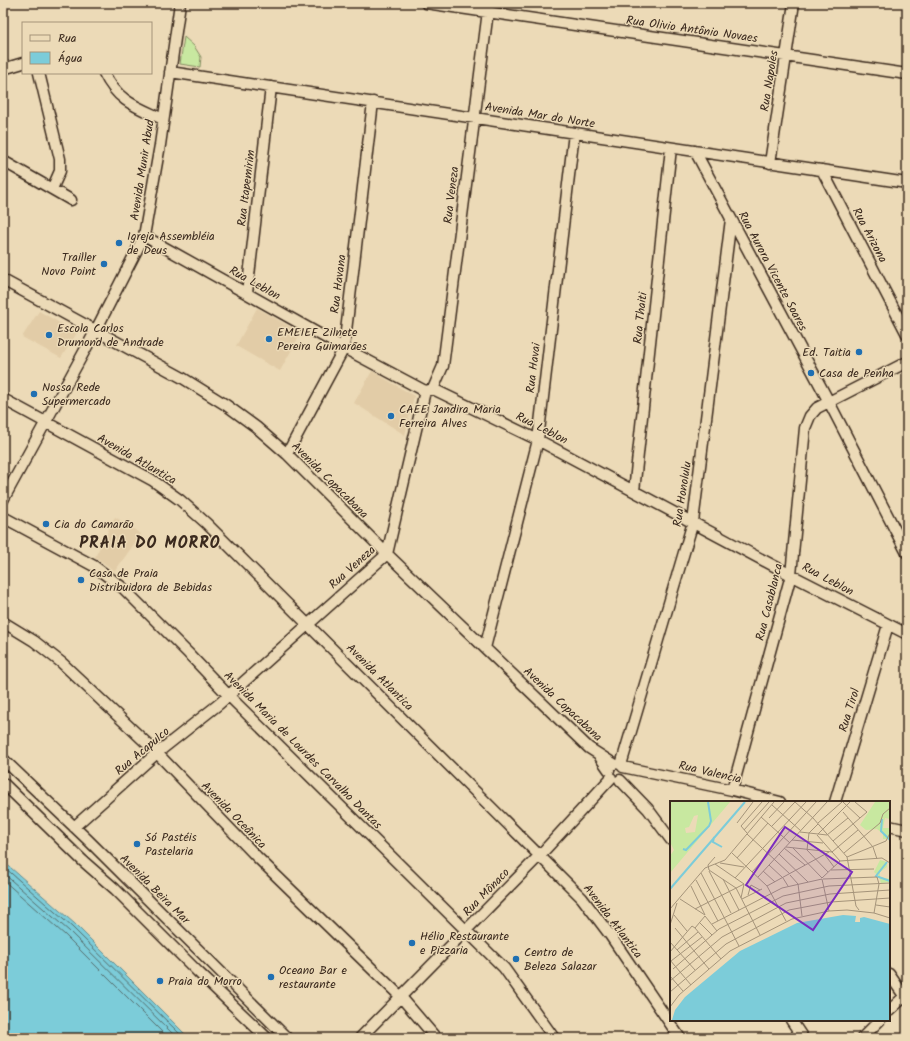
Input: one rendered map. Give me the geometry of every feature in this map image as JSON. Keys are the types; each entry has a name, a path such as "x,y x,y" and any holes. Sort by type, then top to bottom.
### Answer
{"street":[{"name":"Avenida Munir Abud","path":"3,500 96,330 144,236 180,3"},
{"name":"Rua Olivio Antônio Novaes","path":"426,3 489,8 907,74"},
{"name":"Rua Napoles","path":"770,163 794,3"},
{"name":"Rua Veneza","path":"229,696 387,554 429,390 443,366 489,8"},
{"path":"3,69 22,63"},
{"name":"Avenida Mar do Norte","path":"170,72 907,183"},
{"path":"39,74 60,159 60,170 52,189"},
{"path":"105,74 124,100 163,119"},
{"name":"Rua Itapemirim","path":"247,293 271,87"},
{"name":"Rua Havana","path":"287,454 344,348 373,102"},
{"name":"Rua Havai","path":"485,648 538,440 574,133"},
{"name":"Rua Thaiti","path":"634,491 671,148"},
{"name":"Rua Aurora Vicente Soares","path":"695,151 829,402 907,553"},
{"path":"3,162 71,200"},
{"name":"Rua Arizona","path":"822,170 907,334"},
{"name":"Rua Honolulu","path":"618,772 693,522 730,219"},
{"name":"Rua Leblon","path":"144,236 344,348 429,390 538,440 791,575 907,634"},
{"name":"Avenida Copacabana","path":"3,280 181,377 226,404 256,427 287,454 387,554 589,748 597,753 618,772 670,839"},
{"name":"Rua Casablanca","path":"732,790 791,575 805,428 810,416 817,408 907,362"},
{"name":"Avenida Atlantica","path":"3,399 152,480 180,500 206,523 309,624 582,898 610,935 680,1038"},
{"name":"Avenida Maria de Lourdes Carvalho Dantas","path":"3,517 94,566 123,588 188,652 229,696 504,968 554,1038"},
{"name":"Avenida Oceânica","path":"3,622 34,641 62,662 157,753 257,857 400,998 436,1038"},
{"name":"Rua Tirol","path":"835,801 888,625"},
{"name":"Rua Acapulco","path":"74,827 157,753 229,696"},
{"name":"Avenida Beira Mar","path":"3,759 88,840 287,1038"},
{"name":"Rua Valencia","path":"618,772 635,769 732,790 774,801"},
{"name":"Rua Mônaco","path":"360,1038 540,855 618,772"},
{"path":"3,783 82,861 115,889 267,1038"},
{"path":"890,826 907,830"},
{"path":"890,975 906,997 890,1010"},
{"path":"793,1021 803,1038"},
{"path":"862,1038 879,1021"}],"shaded area":[{"name":"EMEIEF Zilnete Pereira Guimarães","path":"257,308 301,333 280,371 236,346"},
{"name":"Escola Carlos Drumond de Andrade","path":"39,311 77,333 61,358 22,337"},
{"name":"CAEE Jandira Maria Ferreira Alves","path":"372,371 414,396 405,435 354,403"},
{"path":"115,517 141,534 115,571 95,557"}],"green space":[{"path":"184,37 194,46 201,57 200,67 180,64"}],"water":[{"path":"3,861 75,924 189,1038 3,1038"}],"place":[{"name":"Igreja Assembléia de Deus","path":"119,243"},
{"name":"Trailler Novo Point","path":"104,264"},
{"name":"Escola Carlos Drumond de Andrade","path":"49,335"},
{"name":"EMEIEF Zilnete Pereira Guimarães","path":"269,339"},
{"name":"Ed. Taitia","path":"859,352"},
{"name":"Casa de Penha","path":"811,373"},
{"name":"Nossa Rede Supermercado","path":"34,394"},
{"name":"CAEE Jandira Maria Ferreira Alves","path":"391,416"},
{"name":"Cia do Camarão","path":"46,524"},
{"name":"Casa de Praia Distribuidora de Bebidas","path":"81,580"},
{"name":"Só Pastéis Pastelaria","path":"137,844"},
{"name":"Hélio Restaurante e Pizzaria","path":"412,943"},
{"name":"Centro de Beleza Salazar","path":"516,959"},
{"name":"Oceano Bar e restaurante","path":"271,977"},
{"name":"Praia do Morro","path":"160,981"}],"district":[{"name":"PRAIA DO MORRO","path":"150,542"}]}
